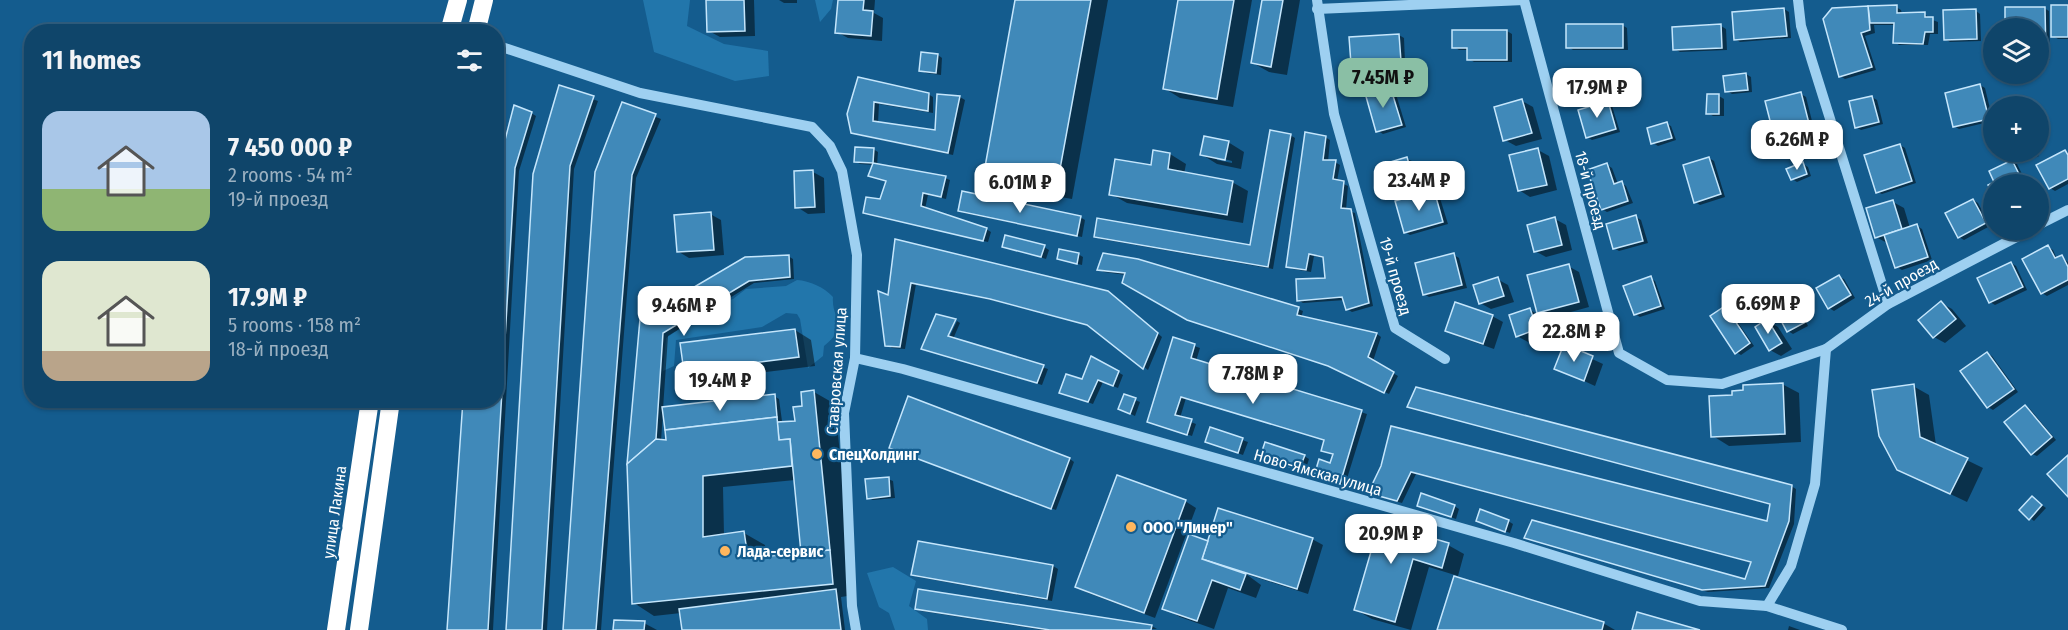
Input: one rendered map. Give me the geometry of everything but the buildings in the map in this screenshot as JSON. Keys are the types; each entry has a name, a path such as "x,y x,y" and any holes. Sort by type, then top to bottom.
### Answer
{"highway":[{"path":"451,24 458,0"},
{"path":"478,24 484,0"},
{"name":"улица Лакина","path":"336,630 369,408"},
{"path":"359,630 391,408"}],"street":[{"path":"1317,4 1524,0"},
{"name":"18-й проезд","path":"1524,0 1619,353"},
{"path":"1798,0 1801,27 1888,304"},
{"name":"19-й проезд","path":"1317,4 1334,114 1395,328 1445,359"},
{"name":"Ставровская улица","path":"504,48 640,93 812,127 830,146 842,171 857,255 855,358 844,413 852,606 856,630"},
{"path":"2049,220 2068,210"},
{"name":"24-й проезд","path":"1619,353 1667,380 1722,384 1826,349 1888,304 2011,240"},
{"path":"1767,606 1791,566 1815,484 1826,349"},
{"name":"Ново-Ямская улица","path":"855,358 903,369 1514,543 1700,601 1767,606 1842,630"}],"shaded area":[{"path":"643,0 690,0 687,26 724,44 768,51 769,76 735,81 654,52"},
{"path":"815,0 833,0 831,9 820,22"},
{"path":"797,280 816,285 833,297 838,322 837,332 824,346 823,356 808,368 800,319 797,314 786,313 762,327 676,340 674,366 663,371 666,338 714,305 733,299 746,289 786,286"},
{"path":"893,567 916,581 909,606 927,619 928,630 895,630 889,613 879,607 867,573"}],"place":[{"name":"СпецХолдинг","path":"817,454"},
{"name":"ООО \"Линер\"","path":"1131,527"},
{"name":"Лада-сервис","path":"725,551"}]}
